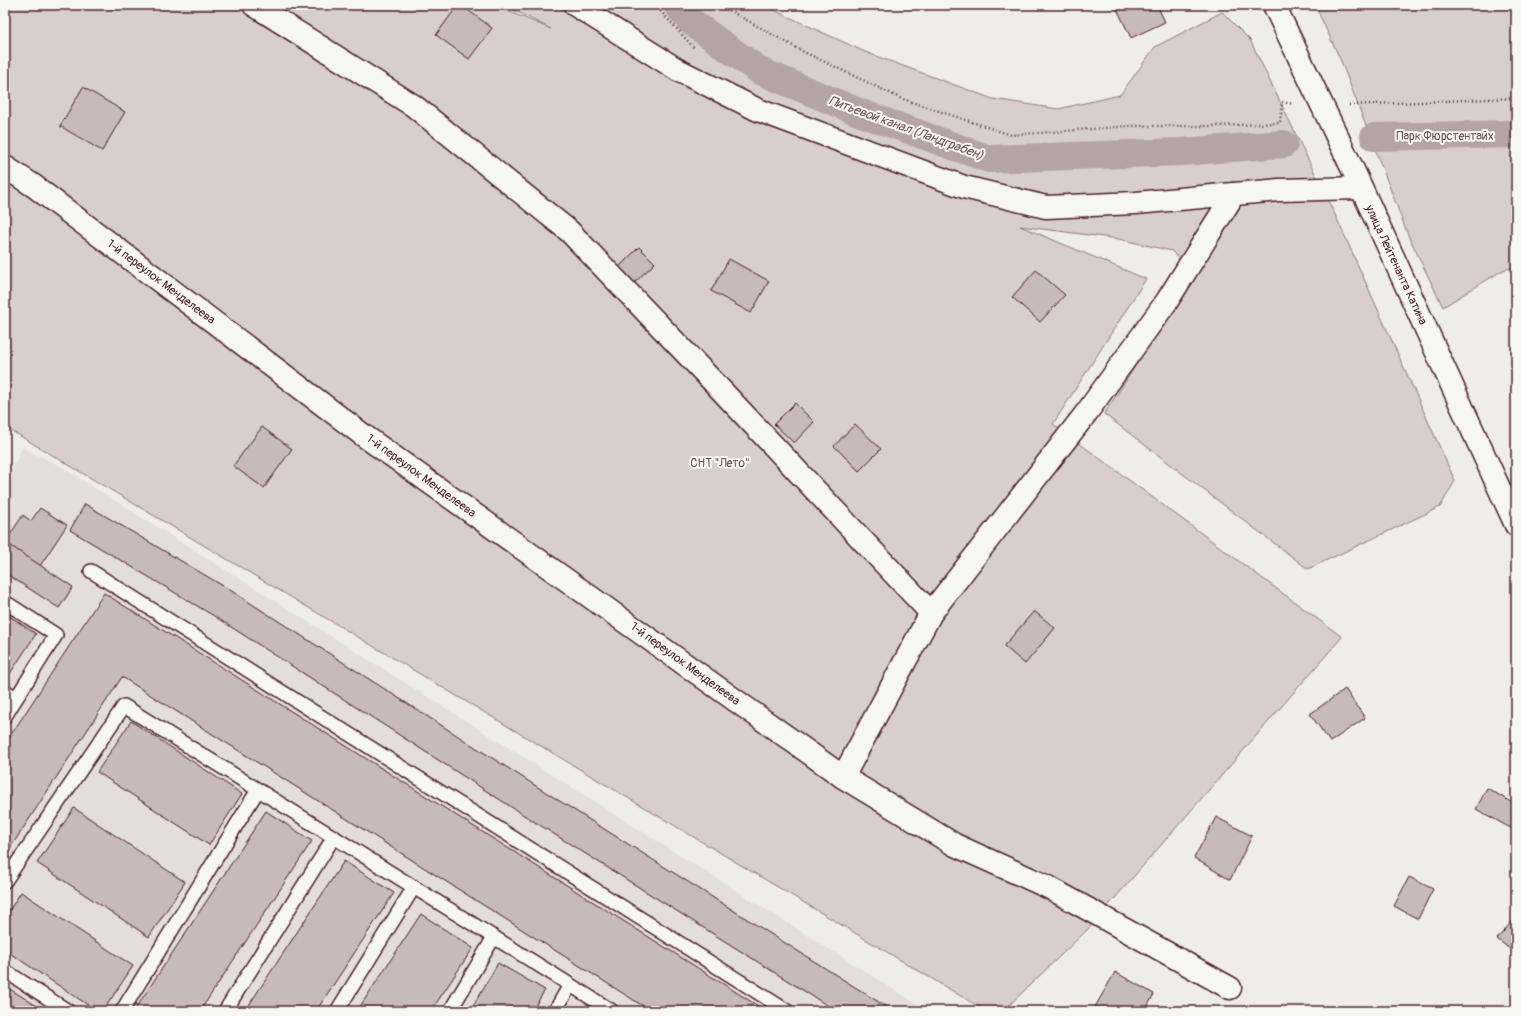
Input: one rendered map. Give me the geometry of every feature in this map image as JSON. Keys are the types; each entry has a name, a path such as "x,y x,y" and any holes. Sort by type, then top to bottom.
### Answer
{"street":[{"path":"254,5 414,106 569,231 931,613"},
{"path":"575,5 678,70 758,110 964,187 1046,207 1136,203 1279,190 1361,188"},
{"name":"улица Лейтенанта Катина","path":"1274,5 1361,188 1516,525"},
{"name":"1-й переулок Менделеева","path":"5,167 34,186 363,435 843,777 955,845 1048,887 1230,988"},
{"path":"843,777 931,613 1110,381 1167,301 1234,194"}],"lane":[{"path":"91,570 787,1011"},
{"path":"5,602 56,635 5,716"},
{"path":"5,691 16,698"},
{"path":"5,881 124,706 612,1011"},
{"path":"122,1011 258,790"},
{"path":"225,1011 334,837"},
{"path":"337,1011 414,888"},
{"path":"450,1011 494,937"},
{"path":"5,971 68,1011"},
{"path":"555,1011 570,985"}],"path":[{"path":"655,5 696,50"},
{"path":"723,5 726,9 800,50 900,98 1011,135 1130,126 1218,126 1280,123"},
{"path":"1382,105 1461,99 1516,98"}],"shaded area":[{"path":"22,448 57,464 928,1011 5,1011 5,483"}],"green space":[{"name":"СНТ \"Лето\"","path":"5,5 493,5 551,29 504,5 763,5 865,52 993,99 1058,109 1120,95 1155,47 1222,12 1250,40 1338,221 1455,481 1440,507 1308,569 1104,414 1193,278 1172,251 1119,239 1020,226 1146,279 1053,424 1342,637 1088,929 1003,1011 986,1011 5,427"},
{"name":"Парк Фюрстентайх","path":"1315,5 1516,5 1516,267 1503,270 1443,307 1408,235 1341,61"}],"building":[{"path":"458,5 461,5 492,28 469,59 436,35"},
{"path":"1115,5 1126,5 1117,9"},
{"path":"1126,5 1157,5 1165,22 1131,38 1117,9"},
{"path":"83,87 125,112 102,151 60,126"},
{"path":"5,242 10,245 5,253"},
{"path":"639,247 655,263 634,283 618,268"},
{"path":"729,259 769,281 751,313 711,291"},
{"path":"1036,270 1065,295 1040,322 1012,297"},
{"path":"795,403 814,422 794,443 774,424"},
{"path":"855,424 881,449 859,471 834,446"},
{"path":"262,427 292,449 264,488 233,466"},
{"path":"85,504 230,590 547,793 893,1011 836,1011 530,819 214,616 70,530"},
{"path":"40,508 67,525 40,566 5,542 23,515 31,521"},
{"path":"5,542 73,587 59,608 5,573"},
{"path":"104,593 766,1011 651,1011 122,677 5,856 5,744"},
{"path":"1034,611 1055,628 1025,664 1004,646"},
{"path":"5,613 36,634 9,675 5,672"},
{"path":"1345,689 1365,718 1330,742 1310,714"},
{"path":"131,721 242,794 209,845 97,772"},
{"path":"1487,788 1516,805 1516,831 1476,809"},
{"path":"74,808 185,882 149,937 37,863"},
{"path":"266,811 312,841 200,1011 134,1011"},
{"path":"1216,817 1252,836 1230,880 1194,858"},
{"path":"344,861 394,893 316,1011 245,1011"},
{"path":"1409,877 1433,889 1418,919 1394,906"},
{"path":"21,892 133,966 103,1011 97,1011 5,950 5,917"},
{"path":"421,914 473,948 431,1011 357,1011"},
{"path":"1516,917 1516,954 1497,939"},
{"path":"498,963 545,990 532,1011 470,1011"},
{"path":"1115,972 1154,994 1145,1011 1101,1011 1095,1007"},
{"path":"5,986 45,1011 5,1011"},
{"path":"578,1007 584,1011 575,1011"}],"waterway":[{"name":"Питьевой канал (Ландграбен)","path":"677,5 690,21 760,71 861,113 989,159 1181,152 1284,144"},
{"name":"Питьевой канал (Ландграбен)","path":"1374,137 1516,134"}]}
